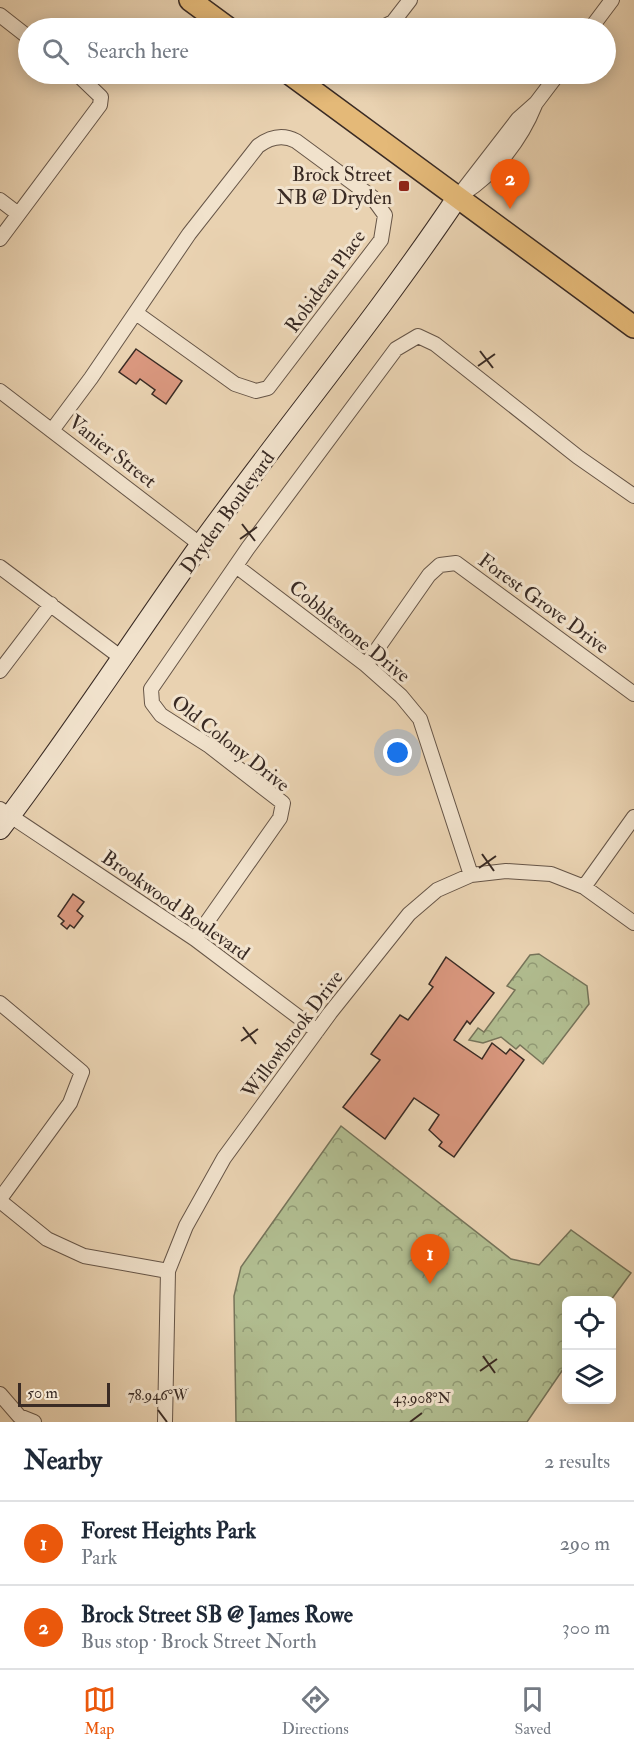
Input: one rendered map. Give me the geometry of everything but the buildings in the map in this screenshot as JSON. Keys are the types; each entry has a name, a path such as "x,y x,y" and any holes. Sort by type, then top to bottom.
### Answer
{"main road":[{"path":"190,0 214,18"},
{"path":"303,84 634,327"}],"street":[{"path":"396,18 410,0"},
{"path":"598,18 612,0"},
{"path":"0,15 18,29"},
{"path":"0,239 100,105 101,97 89,84"},
{"path":"457,198 518,119 536,103 550,84"},
{"name":"Robideau Place","path":"53,429 189,234 258,146 267,140 288,137 296,141 372,197 385,215 381,240 268,388 256,391 235,384 136,313"},
{"name":"Dryden Boulevard","path":"3,818 123,659 201,545 333,370 457,198"},
{"path":"0,200 18,213"},
{"name":"Old Colony Drive","path":"195,939 280,818 283,802 208,745 161,715 152,703 151,688 236,566 396,349 418,336 435,344 578,457 634,496"},
{"name":"Vanier Street","path":"0,391 53,429 201,545"},
{"name":"Forest Grove Drive","path":"366,665 429,575 440,565 456,563 634,694"},
{"name":"Cobblestone Drive","path":"236,566 366,665 402,696 420,720 471,875"},
{"path":"0,567 123,659"},
{"path":"0,671 51,604"},
{"path":"584,887 634,817"},
{"name":"Brookwood Boulevard","path":"3,818 195,939 317,1031"},
{"name":"Willowbrook Drive","path":"165,1422 168,1271 186,1226 224,1158 317,1031 409,914 437,890 471,875 506,871 550,874 584,887 634,923"},
{"path":"0,1003 82,1072 70,1103 0,1200 47,1239 84,1256 168,1271"},
{"path":"0,1394 16,1419 34,1422"}],"green space":[{"path":"539,954 587,986 589,1004 543,1064 520,1045 516,1049 501,1037 483,1043 469,1040 478,1028 484,1032 515,990 507,986 530,955"},
{"path":"341,1126 511,1259 539,1265 571,1230 631,1273 614,1296 562,1296 562,1371 527,1422 236,1422 234,1296 241,1267"}],"place":[{"name":"Brock Street NB @ Dryden","path":"404,186"},
{"name":"Brock Street SB @ James Rowe","path":"510,209"},
{"name":"Forest Heights Park","path":"430,1284"}]}
